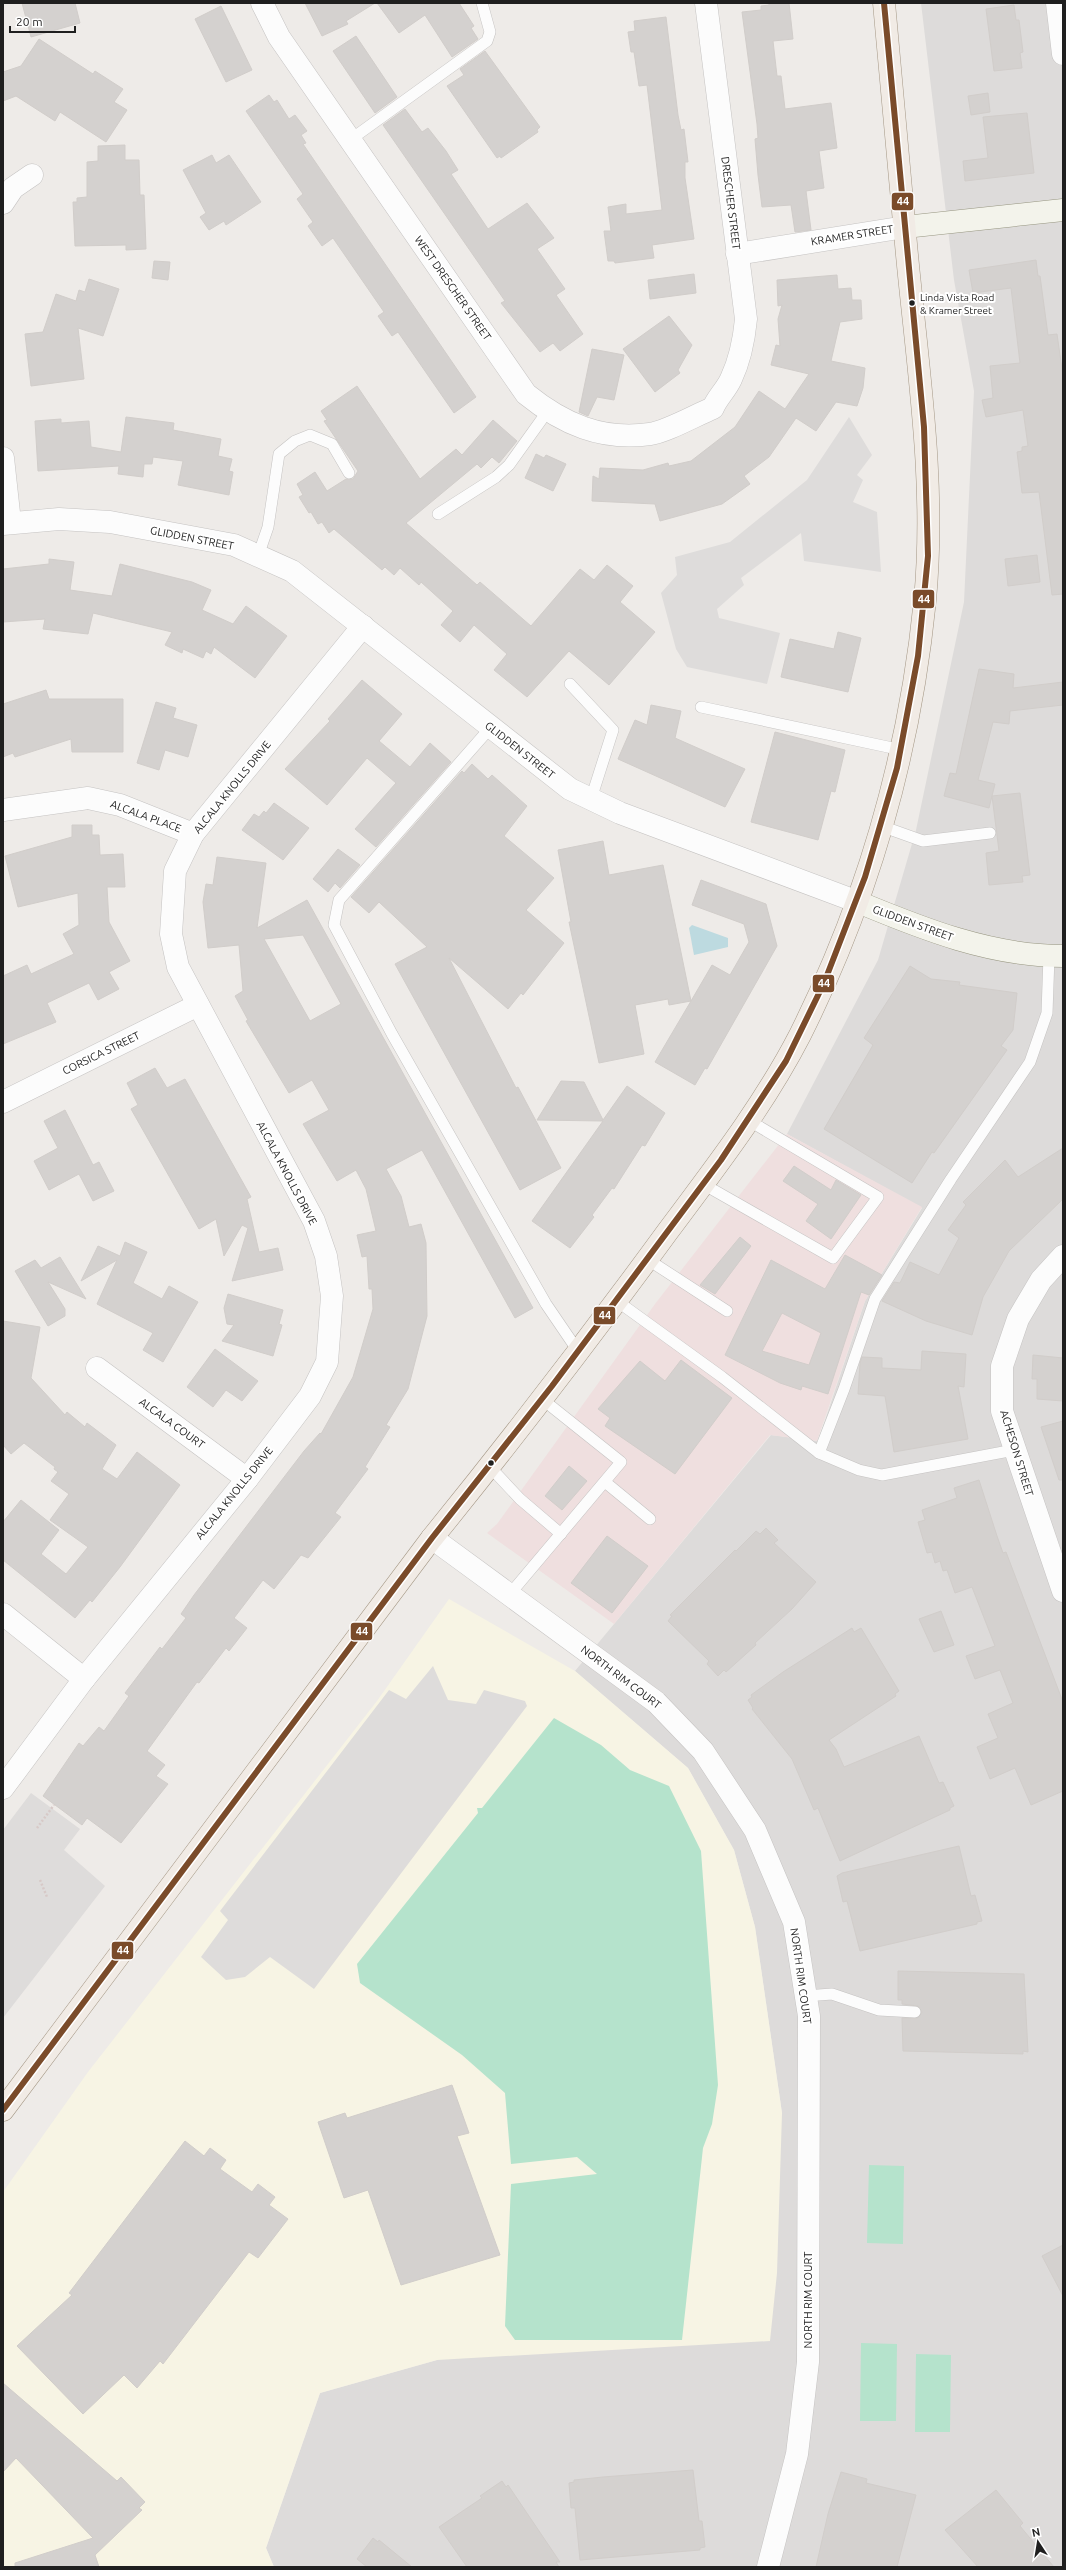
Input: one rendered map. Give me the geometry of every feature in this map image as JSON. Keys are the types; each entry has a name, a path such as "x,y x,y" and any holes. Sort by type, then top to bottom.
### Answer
{"main road":[{"path":"3,2110 432,1538 490,1467 617,1301 703,1184 748,1120 799,1037 858,902 902,750 925,598 927,510 926,434 884,3"}],"street":[{"name":"WEST DRESCHER STREET","path":"262,3 279,37 526,394 547,412 601,435 651,434 713,408 717,397"},
{"name":"DRESCHER STREET","path":"706,3 746,319 743,348 730,381 717,397"},
{"path":"1057,3 1063,54"},
{"path":"3,203 13,188 32,175"},
{"name":"KRAMER STREET","path":"737,254 905,227 1063,210"},
{"path":"3,458 7,523"},
{"name":"GLIDDEN STREET","path":"7,523 59,519 110,522 234,545 292,571 570,790 620,813 941,934 984,947 1056,956"},
{"name":"ALCALA KNOLLS DRIVE","path":"3,1788 84,1679 247,1479 310,1396 327,1362 332,1296 326,1256 314,1221 178,967 171,934 175,871 193,834 363,626"},
{"name":"ALCALA PLACE","path":"3,810 88,798 120,805 193,834"},
{"name":"CORSICA STREET","path":"3,1102 198,1005"},
{"name":"ACHESON STREET","path":"1063,1256 1041,1280 1018,1319 1002,1366 1002,1411 1063,1591"},
{"name":"ALCALA COURT","path":"97,1368 247,1479"},
{"name":"NORTH RIM COURT","path":"432,1538 656,1702 703,1751 758,1837 794,1922 809,2016 808,2362 797,2454 768,2567"},
{"path":"3,1614 84,1679"}],"lane":[{"path":"350,140 490,38 482,3"},
{"path":"438,514 496,477 509,465 547,412"},
{"path":"258,556 268,526 280,454 295,440 310,435 332,444 349,473"},
{"path":"570,684 613,730 591,799"},
{"path":"701,707 902,750"},
{"path":"490,727 339,900 334,925 392,1034 552,1314 578,1351"},
{"path":"881,826 924,841 990,833"},
{"path":"819,1453 844,1389 875,1298 951,1179 1030,1062 1047,1013 1056,956"},
{"path":"703,1184 833,1258 878,1197 748,1120"},
{"path":"647,1259 727,1311"},
{"path":"617,1301 722,1377 819,1453 859,1470 882,1475 1014,1450"},
{"path":"510,1594 621,1462 542,1399"},
{"path":"490,1467 520,1499 561,1534"},
{"path":"605,1482 650,1519"},
{"path":"806,1996 832,1994 879,2010 915,2012"}],"path":[{"path":"37,1828 54,1805"},
{"path":"40,1880 47,1898"}],"shaded area":[{"path":"921,3 1063,3 1063,2567 274,2567 266,2548 320,2393 437,2360 782,2113 755,1927 734,1850 688,1768 575,1671 771,1435 818,1441 865,1301 922,1208 787,1134 878,960 916,830 964,602 974,391 954,280"},
{"path":"849,417 872,455 857,475 863,480 853,502 877,512 881,572 804,561 801,533 741,578 744,585 717,609 719,618 780,633 767,684 687,667 676,649 661,593 677,575 675,557 730,542 807,480"},
{"path":"787,1134 922,1207 865,1301 817,1441 770,1435 614,1624 487,1533 497,1524 655,1304"},
{"path":"449,1599 575,1671 688,1768 734,1850 755,1927 782,2113 777,2273 770,2341 437,2360 320,2393 266,2548 274,2567 3,2567 3,2192 88,2072 377,1701"},
{"path":"433,1666 448,1700 476,1704 484,1690 525,1701 527,1706 314,1989 270,1957 245,1977 226,1980 201,1957 228,1920 220,1911 389,1690 406,1699"},
{"path":"31,1793 80,1829 64,1850 105,1886 3,2018 3,1830"}],"green space":[{"path":"554,1718 601,1745 630,1770 669,1786 701,1851 718,2085 712,2124 703,2148 682,2340 515,2340 505,2326 511,2184 597,2174 577,2157 511,2164 505,2093 462,2055 360,1983 357,1964 478,1813 477,1808 482,1808"},
{"path":"869,2165 904,2166 903,2244 867,2243"},
{"path":"861,2343 897,2344 896,2421 860,2421"},
{"path":"916,2354 951,2355 950,2432 915,2432"}],"water":[{"path":"692,925 728,938 728,947 694,955 689,928"}],"building":[{"path":"22,3 75,3 80,23 31,37"},
{"path":"305,3 375,3 346,21 348,24 322,36"},
{"path":"377,3 459,3 474,26 471,28 478,39 452,57 425,15 399,33"},
{"path":"769,3 789,3 793,39 773,41 777,76 781,76 785,109 831,103 837,148 819,151 824,188 806,191 811,230 795,232 791,205 762,207 755,139 758,138 757,124 742,12 761,10 761,6 769,5"},
{"path":"1014,5 1016,20 1019,20 1023,52 1020,53 1022,68 994,71 986,9"},
{"path":"221,6 252,70 226,82 195,19"},
{"path":"666,17 678,115 681,130 684,129 688,162 685,162 685,178 694,239 652,245 654,258 615,263 614,261 608,261 604,231 611,231 608,207 626,204 626,214 662,210 647,85 639,86 634,52 631,52 628,32 635,31 634,21"},
{"path":"356,36 397,97 375,113 333,51"},
{"path":"39,39 93,74 95,71 123,89 114,102 127,110 106,142 60,112 55,121 16,96 3,101 3,72 21,66"},
{"path":"485,51 540,127 537,130 538,132 501,158 500,156 497,158 447,86 464,75 460,69"},
{"path":"988,93 990,112 971,115 968,96"},
{"path":"269,95 274,102 277,100 289,119 295,115 307,131 301,135 306,143 303,144 476,397 454,413 398,332 392,336 378,316 384,312 333,238 322,246 308,226 313,222 297,199 303,194 246,111"},
{"path":"405,109 422,132 428,128 446,151 458,170 451,174 488,229 527,203 554,238 537,249 565,289 556,295 583,334 560,351 553,343 540,352 501,303 505,301 383,125"},
{"path":"1027,113 1034,173 965,181 963,161 988,158 983,117"},
{"path":"125,145 125,160 139,160 140,195 144,195 146,249 126,250 126,245 75,246 73,202 77,202 77,198 87,197 87,162 98,161 98,146"},
{"path":"212,155 216,163 229,155 261,202 226,225 224,221 209,230 200,217 206,213 183,170"},
{"path":"1036,260 1038,276 1040,276 1048,335 1057,334 1063,376 1063,594 1052,595 1039,492 1022,493 1017,452 1022,451 1022,447 1028,446 1023,410 986,417 982,400 993,398 990,366 1020,363 1011,288 973,293 969,270"},
{"path":"154,261 170,262 168,280 152,278"},
{"path":"694,274 696,293 650,299 648,280"},
{"path":"837,275 838,289 851,288 852,300 861,300 862,319 840,322 831,361 865,368 863,388 857,406 836,402 816,431 796,418 769,457 744,476 750,484 722,504 660,521 655,504 592,501 593,476 599,479 600,468 643,470 668,463 669,466 691,461 735,427 759,391 785,409 809,374 771,365 776,345 780,346 778,319 782,305 778,306 777,280"},
{"path":"89,279 119,289 103,336 78,328 84,379 31,386 25,334 43,332 56,294 76,301 79,290 85,292"},
{"path":"669,316 692,345 678,370 680,373 655,392 623,349"},
{"path":"592,349 624,355 614,400 597,397 588,416 579,412"},
{"path":"357,386 420,479 456,449 462,455 493,420 517,441 499,463 492,457 481,468 477,464 406,523 477,585 480,582 531,626 580,569 594,580 607,565 633,586 620,602 655,632 609,685 569,651 527,697 494,670 507,654 474,625 460,642 441,625 453,611 421,582 419,585 400,568 394,575 385,567 382,570 334,529 329,533 322,522 318,524 299,497 303,495 297,484 315,472 327,491 346,479 353,479 358,471 324,421 327,420 321,411"},
{"path":"126,417 174,423 173,430 221,439 218,456 232,459 229,471 233,472 229,495 178,485 183,461 153,457 152,464 144,464 143,477 118,474 119,466 38,471 35,421 61,419 61,423 89,421 91,447 121,452"},
{"path":"536,454 544,458 546,455 566,464 553,491 525,478"},
{"path":"1037,555 1040,582 1008,586 1005,559"},
{"path":"49,559 74,562 70,590 112,596 120,564 192,582 211,590 202,610 233,624 246,606 287,636 255,678 214,647 211,654 206,651 203,658 183,649 182,653 165,645 172,632 93,613 88,634 43,629 45,619 3,622 3,569 49,564"},
{"path":"838,632 861,638 848,692 781,677 790,639 834,649"},
{"path":"979,669 1014,674 1013,688 1063,682 1063,705 1010,711 1009,724 993,722 978,780 995,784 989,808 944,796 950,773 956,774"},
{"path":"362,680 402,714 379,741 410,767 430,743 451,762 376,847 355,829 396,783 367,758 327,805 285,769 330,721 328,719"},
{"path":"46,690 49,699 123,699 123,752 72,752 71,739 15,757 13,753 3,757 3,704"},
{"path":"156,702 176,708 173,718 197,725 188,757 165,750 159,770 137,763"},
{"path":"651,705 681,711 675,738 745,769 725,807 618,759 635,720 647,725"},
{"path":"775,732 845,750 835,792 831,791 818,840 751,822"},
{"path":"472,764 488,779 492,775 527,806 504,836 554,878 526,910 564,943 523,995 521,993 508,1009 449,958 516,1088 518,1087 561,1168 520,1190 395,964 427,947 379,902 369,913 351,897 462,771 464,773"},
{"path":"1020,793 1030,875 1022,876 1023,882 989,885 986,853 999,851 992,796"},
{"path":"274,803 309,828 283,860 242,830 254,814 259,817 264,811 266,813"},
{"path":"72,825 92,825 92,835 99,835 100,855 123,854 125,887 107,887 109,922 130,961 109,972 119,989 98,1000 89,983 47,1003 56,1022 3,1044 3,976 27,965 31,974 74,954 63,934 79,925 78,893 18,907 5,856 72,837"},
{"path":"603,841 609,875 663,865 691,1001 669,1005 668,999 635,1005 644,1054 599,1063 569,922 571,922 558,850"},
{"path":"338,849 360,865 340,888 335,883 328,892 313,879"},
{"path":"217,857 266,863 257,928 307,900 533,1308 515,1318 422,1150 386,1169 401,1196 409,1227 421,1224 426,1243 427,1316 408,1389 386,1425 390,1427 365,1467 368,1469 335,1513 341,1517 308,1558 301,1555 274,1589 263,1580 234,1618 247,1628 229,1651 226,1648 199,1683 197,1682 147,1751 165,1765 156,1776 168,1784 121,1843 87,1818 82,1825 43,1796 79,1743 83,1746 99,1727 104,1731 129,1696 125,1693 160,1647 162,1649 186,1618 181,1614 194,1595 304,1451 320,1433 321,1434 353,1377 373,1309 372,1289 369,1289 367,1256 362,1257 357,1235 376,1231 366,1189 356,1170 337,1181 303,1124 329,1110 312,1080 289,1093 246,1021 248,1020 235,996 243,991 239,945 208,948 203,902 206,884 213,885","holes":["303,935 341,1004 310,1021 264,939"]},
{"path":"701,880 766,904 777,946 707,1069 705,1068 695,1085 655,1062 712,965 730,975 749,942 744,924 692,905"},
{"path":"910,966 931,979 960,982 959,985 1017,993 1013,1030 1001,1046 1007,1050 934,1153 932,1152 912,1183 824,1129 873,1045 864,1038"},
{"path":"155,1068 167,1088 185,1079 251,1197 247,1199 259,1252 278,1248 283,1270 232,1281 248,1228 242,1225 224,1256 216,1219 199,1229 131,1109 138,1105 127,1083"},
{"path":"561,1081 584,1082 603,1120 627,1086 665,1113 645,1146 642,1145 614,1189 612,1188 592,1215 594,1217 570,1248 532,1221 603,1121 537,1120"},
{"path":"65,1110 93,1165 99,1162 114,1191 93,1201 79,1174 49,1190 34,1161 58,1148 44,1121"},
{"path":"1063,1148 1063,1199 1009,1251 983,1297 972,1335 926,1321 882,1301 894,1282 900,1283 910,1262 939,1275 959,1238 948,1230 966,1205 963,1202 1005,1160 1018,1177"},
{"path":"794,1166 831,1190 836,1180 861,1195 831,1239 806,1221 818,1204 783,1181"},
{"path":"740,1237 751,1246 715,1294 700,1285"},
{"path":"125,1242 147,1252 133,1283 162,1299 169,1286 198,1302 163,1362 143,1350 153,1333 97,1304 117,1260 81,1281 98,1246 120,1256"},
{"path":"845,1255 882,1275 869,1295 861,1292 828,1394 802,1386 801,1390 780,1383 725,1355 771,1260 825,1289","holes":["782,1313 821,1333 809,1365 762,1351"]},
{"path":"60,1257 86,1299 48,1282 65,1309 65,1316 48,1326 15,1271 35,1260 41,1268"},
{"path":"228,1294 283,1310 279,1324 282,1325 273,1356 222,1341 234,1325 227,1324 224,1308"},
{"path":"3,1321 40,1327 31,1378 65,1415 67,1412 85,1427 87,1423 116,1445 102,1469 117,1479 137,1452 180,1485 120,1567 92,1602 90,1600 75,1618 3,1560 3,1522 21,1500 59,1530 41,1554 66,1574 88,1547 50,1520 69,1494 51,1481 58,1472 54,1469 55,1467 24,1443 11,1454 3,1445"},
{"path":"215,1349 258,1381 242,1401 226,1390 213,1407 187,1387"},
{"path":"922,1351 966,1354 964,1387 958,1386 968,1439 894,1452 885,1396 858,1394 860,1363 862,1357 882,1358 882,1368 921,1370"},
{"path":"1033,1355 1063,1358 1063,1401 1037,1399 1037,1379 1032,1379"},
{"path":"681,1360 732,1398 675,1474 605,1426 610,1418 598,1409 640,1361 665,1381"},
{"path":"1063,1421 1063,1480 1059,1480 1041,1427"},
{"path":"569,1466 587,1481 562,1510 545,1496"},
{"path":"979,1480 1003,1553 1006,1552 1063,1702 1063,1791 1031,1805 1015,1768 990,1779 977,1747 998,1738 988,1714 1013,1703 1000,1670 975,1679 966,1656 995,1646 972,1587 955,1593 947,1570 943,1571 940,1561 935,1563 932,1552 927,1553 918,1522 925,1520 922,1510 957,1498 954,1488"},
{"path":"766,1528 778,1540 774,1543 816,1582 792,1609 755,1643 756,1645 726,1672 724,1670 718,1676 707,1664 709,1661 668,1621 672,1616 670,1615 735,1550 736,1551 756,1531 760,1534"},
{"path":"607,1536 648,1566 612,1613 571,1583"},
{"path":"941,1611 954,1645 934,1652 919,1619"},
{"path":"852,1628 854,1632 861,1628 899,1691 895,1694 896,1696 829,1740 836,1749 844,1767 919,1736 939,1783 943,1782 954,1806 950,1808 950,1810 840,1861 818,1808 814,1810 792,1759 752,1709 753,1708 748,1700 752,1697 751,1695 783,1672"},
{"path":"959,1846 971,1896 975,1895 982,1921 977,1922 977,1924 860,1951 847,1901 843,1902 837,1876 842,1873"},
{"path":"898,1971 1024,1974 1028,2052 1023,2051 1023,2054 903,2051 902,2018 918,2018 922,2012 918,2006 902,2004 902,2000 898,2000"},
{"path":"452,2085 469,2133 457,2136 500,2255 401,2285 368,2190 344,2198 318,2122 345,2113 347,2118"},
{"path":"185,2141 204,2156 210,2148 226,2160 220,2169 252,2192 258,2184 275,2197 269,2205 288,2219 258,2258 249,2252 163,2364 160,2361 137,2388 124,2375 83,2414 17,2346 72,2295 69,2293"},
{"path":"1063,2245 1063,2296 1042,2256"},
{"path":"3,2383 117,2481 121,2477 145,2502 139,2508 142,2510 95,2555 99,2567 15,2567 15,2563 93,2538 16,2458 3,2472"},
{"path":"693,2470 699,2521 702,2521 705,2547 700,2548 700,2550 580,2560 575,2508 571,2508 569,2483 574,2482 574,2480"},
{"path":"841,2472 867,2479 866,2483 916,2495 897,2567 816,2567 828,2514"},
{"path":"502,2481 506,2487 508,2485 560,2562 556,2562 559,2567 467,2567 439,2527 482,2498 480,2496"},
{"path":"996,2490 1023,2523 1020,2526 1054,2567 978,2567 945,2530"},
{"path":"373,2538 378,2542 379,2540 412,2567 367,2567 357,2559"}],"transit line":[{"name":"44","path":"3,2110 432,1538 552,1386 721,1160 786,1061 824,983 865,877 897,768 918,656 928,556 924,427 884,3"}],"place":[{"name":"Linda Vista Road & Kramer Street","path":"912,303"}]}
